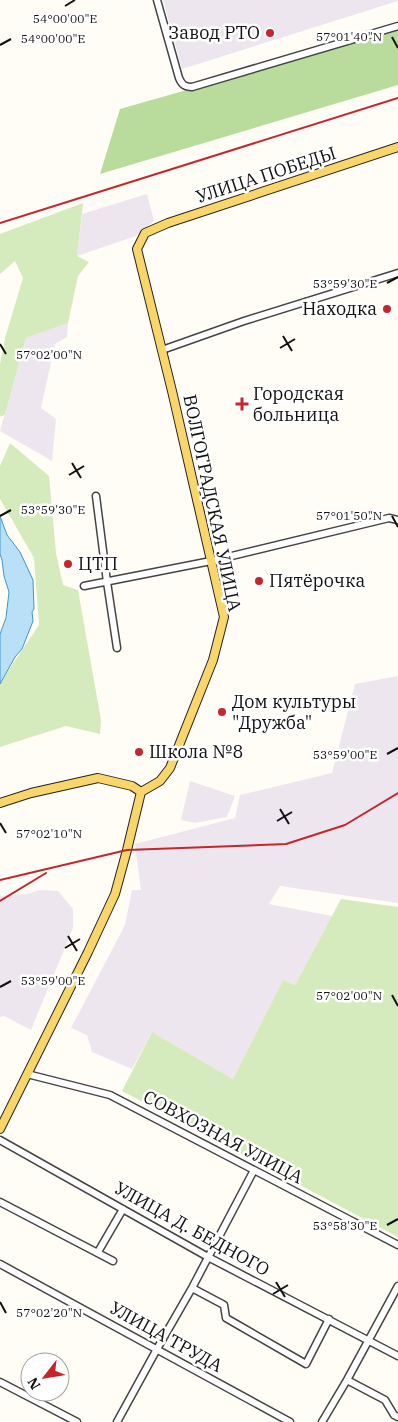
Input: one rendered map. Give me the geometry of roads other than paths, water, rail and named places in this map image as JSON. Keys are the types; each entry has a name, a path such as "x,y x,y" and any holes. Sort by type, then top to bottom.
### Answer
{"main road":[{"name":"УЛИЦА ПОБЕДЫ","path":"145,233 398,147"},
{"name":"ВОЛГОГРАДСКАЯ УЛИЦА","path":"141,792 160,781 170,768 213,660 224,617 137,249 145,233"},
{"path":"0,803 31,793 98,778 132,786 141,792 115,894 0,1129"}],"street":[{"path":"157,0 179,78 186,87 199,85 398,26"},
{"path":"162,350 398,273"},
{"path":"96,496 117,648"},
{"path":"84,586 212,561 389,518 398,520"},
{"name":"СОВХОЗНАЯ УЛИЦА","path":"27,1074 110,1095 398,1245"},
{"name":"УЛИЦА Д. БЕДНОГО","path":"0,1140 208,1257 398,1356"},
{"path":"117,1422 192,1288 254,1170"},
{"path":"0,1202 113,1260"},
{"path":"98,1252 123,1209"},
{"name":"УЛИЦА ТРУДА","path":"0,1264 290,1422"},
{"path":"322,1422 398,1286"},
{"path":"192,1288 224,1306 226,1318 306,1364 329,1319"},
{"path":"390,1300 398,1305"},
{"path":"347,1380 385,1400 398,1417"},
{"path":"0,1382 77,1422"}],"water":[{"path":"0,516 7,535 20,552 33,580 34,609 32,612 33,621 22,649 15,657 0,684 0,634 6,618 9,592 0,554"}],"railway":[{"path":"0,223 398,98"},
{"path":"0,880 127,850 286,844 345,825 398,793"},
{"path":"0,901 46,873"}],"place":[{"name":"Завод РТО","path":"270,33"},
{"name":"Находка","path":"387,309"},
{"name":"Городская больница","path":"242,404"},
{"name":"ЦТП","path":"68,564"},
{"name":"Пятёрочка","path":"259,581"},
{"name":"Дом культуры \"Дружба\"","path":"222,712"},
{"name":"Школа №8","path":"139,752"}]}
